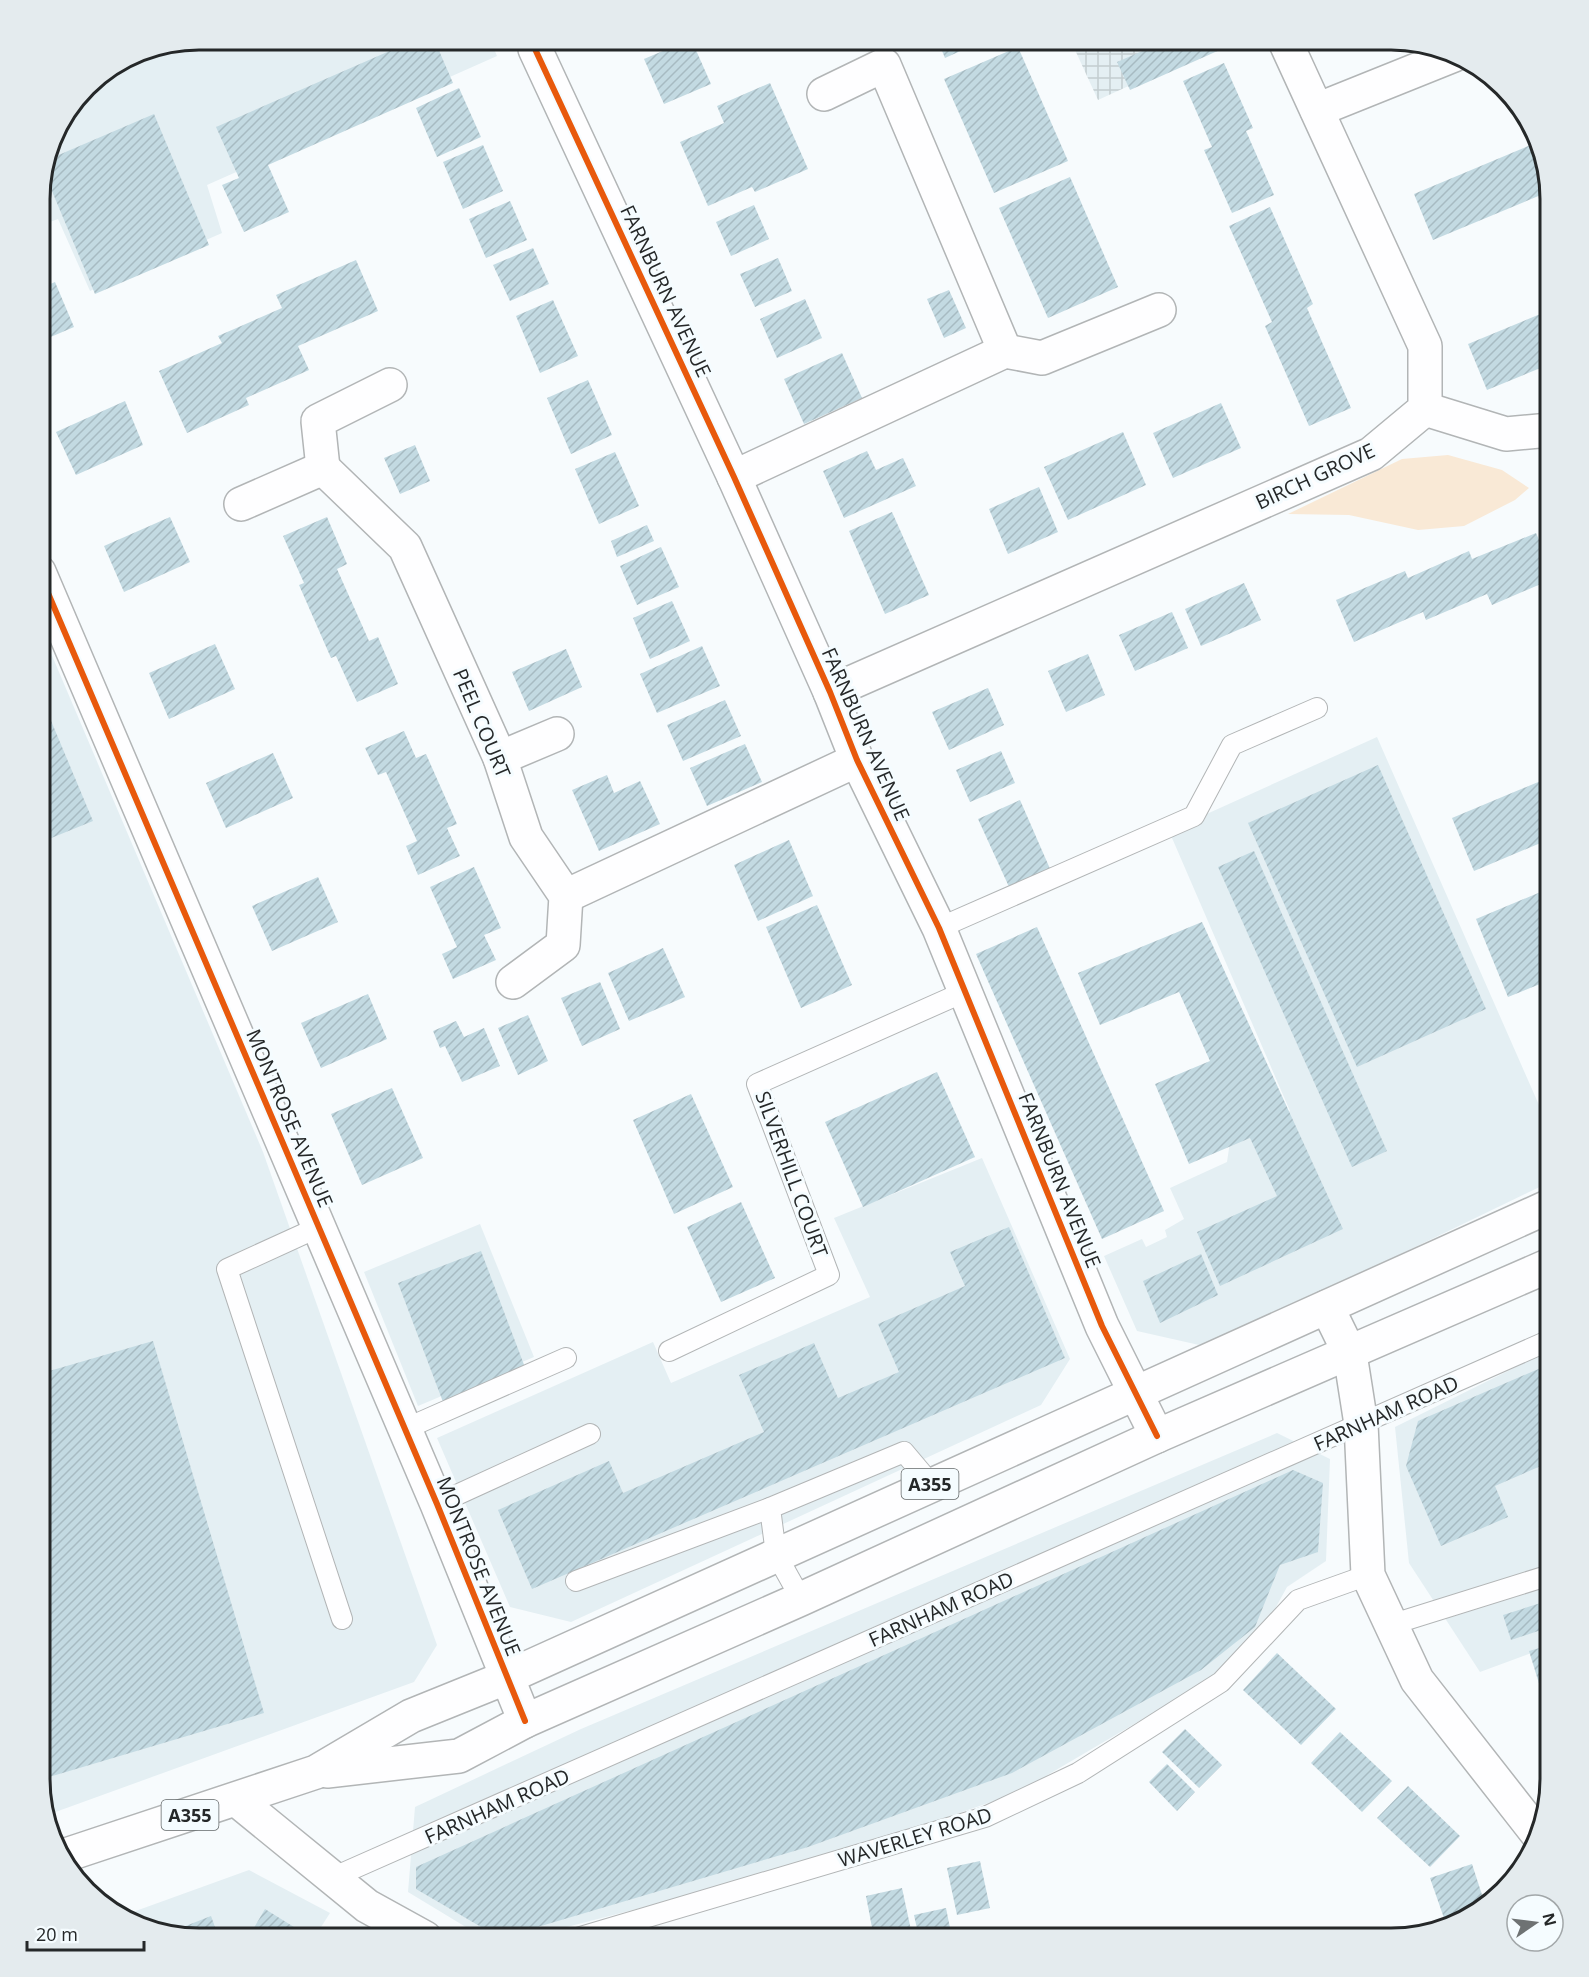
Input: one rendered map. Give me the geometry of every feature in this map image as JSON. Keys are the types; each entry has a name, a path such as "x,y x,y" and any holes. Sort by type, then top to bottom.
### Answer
{"street":[{"name":"FARNBURN AVENUE","path":"536,49 734,477 830,692 857,760 939,928 1102,1326 1156,1436"},
{"path":"1289,50 1425,346 1425,409 1506,434 1540,431"},
{"path":"1317,110 1443,59"},
{"path":"824,94 884,65 1005,351"},
{"path":"734,477 1005,351 1042,358 1158,310"},
{"path":"241,504 323,468 318,421 390,386"},
{"name":"BIRCH GROVE","path":"830,692 1371,453 1425,409"},
{"name":"PEEL COURT","path":"323,468 405,547 500,758 526,837 566,896"},
{"name":"MONTROSE AVENUE","path":"50,597 437,1504 505,1678 525,1721"},
{"path":"500,758 557,734"},
{"path":"513,982 564,945 566,896 857,760"},
{"name":"A355","path":"71,1854 316,1772 411,1716 505,1678 1540,1211"},
{"name":"A355","path":"316,1772 459,1756 525,1721 801,1599 1156,1436 1350,1354 1540,1269"},
{"path":"1327,1307 1350,1354 1361,1424 1368,1575 1417,1680 1531,1826"},
{"path":"237,1800 367,1906 407,1928"}],"lane":[{"path":"939,928 1194,816 1232,745 1317,708"},
{"name":"SILVERHILL COURT","path":"669,1351 829,1275 757,1084 964,992"},
{"path":"319,1227 227,1269 342,1619"},
{"name":"FARNHAM ROAD","path":"332,1878 1540,1344"},
{"path":"405,1429 566,1358"},
{"path":"437,1504 590,1434"},
{"path":"576,1581 770,1508 904,1452 931,1484"},
{"path":"770,1508 776,1554 801,1599"},
{"name":"WAVERLEY ROAD","path":"611,1928 985,1817 1078,1773 1221,1682 1298,1600 1368,1575"},
{"path":"1390,1625 1540,1578"}],"shaded area":[{"path":"198,49 494,49 497,56 207,185 222,233 90,291 58,219 50,222 51,179 61,141 69,124 86,100 100,86 124,69 151,57"},
{"path":"1075,50 1208,50 1098,100"},
{"path":"1448,455 1502,470 1529,488 1515,500 1464,526 1418,530 1349,515 1288,514 1402,459"},
{"path":"50,650 263,1152 437,1645 414,1682 53,1813 49,1778"},
{"path":"1377,737 1540,1107 1540,1187 1208,1347 1137,1331 1104,1256 1142,1239 1146,1247 1167,1237 1165,1230 1184,1219 1170,1188 1227,1162 1231,1135 1290,1111 1169,831"},
{"path":"982,1158 1070,1359 1041,1405 571,1622 510,1607 437,1438 653,1342 671,1383 870,1297 834,1218"},
{"path":"480,1224 534,1357 418,1406 364,1272"},
{"path":"1540,1355 1540,1650 1480,1672 1409,1563 1395,1427"},
{"path":"1277,1433 1330,1459 1326,1561 1287,1587 1259,1638 1209,1680 1017,1793 815,1863 563,1928 467,1928 408,1892 415,1807 581,1729"},
{"path":"249,1870 330,1913 320,1928 198,1928 160,1922 133,1912"}],"building":[{"path":"394,49 438,49 453,83 268,165 289,212 244,232 222,185 239,178 216,127"},
{"path":"667,49 696,49 711,84 664,104 644,59"},
{"path":"941,50 963,50 945,58"},
{"path":"1012,50 1019,50 1068,161 994,193 944,79"},
{"path":"1145,50 1220,50 1130,90 1117,62"},
{"path":"1224,63 1253,128 1246,131 1274,195 1232,213 1204,150 1212,147 1183,81"},
{"path":"770,83 808,169 755,192 752,187 708,206 680,142 724,123 717,106"},
{"path":"459,88 481,137 437,157 416,108"},
{"path":"154,114 209,245 95,294 50,187 56,156"},
{"path":"483,145 503,191 463,209 443,162"},
{"path":"1530,145 1537,169 1540,195 1433,240 1414,194"},
{"path":"1070,177 1118,287 1048,318 999,208"},
{"path":"510,201 527,240 486,258 469,219"},
{"path":"754,205 769,239 731,256 716,222"},
{"path":"1270,207 1313,304 1307,308 1351,408 1309,426 1265,326 1272,322 1229,226"},
{"path":"533,248 549,284 510,301 493,265"},
{"path":"778,258 792,291 755,307 740,274"},
{"path":"356,260 378,311 298,346 309,370 246,398 249,405 187,433 159,371 222,343 218,336 282,308 276,295"},
{"path":"55,282 74,327 50,337 50,284"},
{"path":"949,290 966,328 944,338 927,299"},
{"path":"805,299 822,338 777,358 760,319"},
{"path":"553,300 578,356 540,373 516,316"},
{"path":"1540,314 1540,368 1487,390 1468,344"},
{"path":"842,353 862,398 804,424 784,379"},
{"path":"588,380 612,435 571,454 547,398"},
{"path":"125,401 143,445 76,475 56,432"},
{"path":"1221,403 1241,448 1173,478 1153,433"},
{"path":"1123,432 1146,485 1068,520 1044,467"},
{"path":"415,445 430,481 400,494 384,458"},
{"path":"867,451 876,470 903,458 916,486 844,518 823,471"},
{"path":"615,452 639,506 599,524 575,469"},
{"path":"1039,487 1058,532 1008,554 989,509"},
{"path":"892,512 929,595 885,614 849,531"},
{"path":"170,517 190,562 124,592 104,546"},
{"path":"327,517 347,564 337,569 369,641 378,637 398,684 357,702 336,656 331,658 299,585 304,583 283,536"},
{"path":"647,525 654,541 617,557 611,541"},
{"path":"1536,533 1540,542 1540,584 1492,605 1487,594 1426,620 1423,612 1354,642 1336,600 1405,571 1408,578 1469,551 1472,559"},
{"path":"661,547 679,587 637,605 620,566"},
{"path":"1244,583 1261,620 1201,646 1185,609"},
{"path":"672,601 690,641 650,659 633,618"},
{"path":"1172,612 1188,648 1135,671 1119,635"},
{"path":"215,644 235,689 169,719 149,673"},
{"path":"702,646 720,686 657,713 640,674"},
{"path":"566,649 582,687 529,711 512,672"},
{"path":"1088,654 1105,695 1066,712 1048,671"},
{"path":"988,688 1004,725 949,750 932,712"},
{"path":"725,700 741,736 683,761 667,725"},
{"path":"50,717 93,821 50,839"},
{"path":"404,731 416,758 426,754 457,824 447,828 460,856 418,875 406,846 417,841 386,772 378,775 365,748"},
{"path":"745,744 762,782 707,806 690,768"},
{"path":"1001,751 1015,783 970,802 956,770"},
{"path":"273,753 293,798 226,828 206,783"},
{"path":"1378,765 1486,1009 1357,1067 1248,823"},
{"path":"607,775 614,793 640,781 660,824 599,851 572,790"},
{"path":"1540,781 1540,843 1474,871 1452,818"},
{"path":"1020,800 1051,871 1010,889 978,819"},
{"path":"789,840 813,896 758,921 734,865"},
{"path":"1254,851 1387,1151 1352,1167 1218,867"},
{"path":"474,867 501,928 484,935 496,960 453,979 442,954 457,947 430,887"},
{"path":"318,877 338,922 272,951 252,906"},
{"path":"1540,892 1540,984 1508,997 1476,919"},
{"path":"817,905 852,985 801,1008 766,927"},
{"path":"1202,922 1343,1229 1220,1286 1197,1232 1277,1196 1250,1138 1189,1164 1155,1084 1210,1061 1179,992 1100,1025 1078,973"},
{"path":"1037,927 1164,1211 1102,1239 976,954"},
{"path":"663,948 685,997 629,1021 608,973"},
{"path":"600,982 620,1029 582,1046 561,998"},
{"path":"368,994 387,1039 321,1068 301,1023"},
{"path":"528,1015 548,1061 518,1075 498,1028"},
{"path":"456,1021 464,1037 484,1028 500,1066 462,1082 445,1046 440,1048 433,1031"},
{"path":"937,1072 975,1157 863,1207 825,1122"},
{"path":"392,1088 423,1158 362,1185 331,1114"},
{"path":"691,1094 733,1187 674,1214 633,1120"},
{"path":"741,1202 775,1278 721,1302 687,1227"},
{"path":"1009,1227 1065,1358 532,1589 498,1510 609,1461 623,1493 764,1432 739,1375 814,1343 838,1398 899,1372 878,1324 965,1286 950,1252"},
{"path":"481,1251 526,1370 443,1402 398,1283"},
{"path":"1201,1254 1218,1295 1160,1323 1143,1281"},
{"path":"153,1341 264,1713 49,1777 49,1371"},
{"path":"1540,1368 1540,1466 1495,1486 1508,1517 1441,1546 1406,1466 1418,1421"},
{"path":"1293,1470 1323,1483 1318,1552 1280,1565 1255,1627 1201,1670 1012,1773 808,1847 534,1928 483,1928 416,1889 416,1867"},
{"path":"1540,1603 1540,1630 1511,1640 1503,1615"},
{"path":"1540,1648 1540,1687 1529,1651"},
{"path":"1277,1653 1336,1709 1301,1745 1243,1690"},
{"path":"1185,1729 1222,1765 1199,1788 1162,1752"},
{"path":"1340,1732 1392,1781 1362,1812 1311,1763"},
{"path":"1167,1764 1195,1792 1177,1811 1149,1782"},
{"path":"1408,1786 1460,1836 1430,1867 1377,1818"},
{"path":"980,1861 990,1908 957,1915 947,1868"},
{"path":"1472,1864 1482,1896 1444,1917 1430,1878"},
{"path":"902,1888 911,1928 872,1928 866,1896"},
{"path":"946,1908 950,1928 917,1928 914,1915"},
{"path":"265,1909 296,1928 254,1928"},
{"path":"211,1916 215,1928 198,1928 184,1927"}],"cycle path":[{"path":"535,49 734,477 830,692 857,760 939,928 1102,1326 1157,1436"},
{"path":"50,597 437,1504 525,1721"}]}
